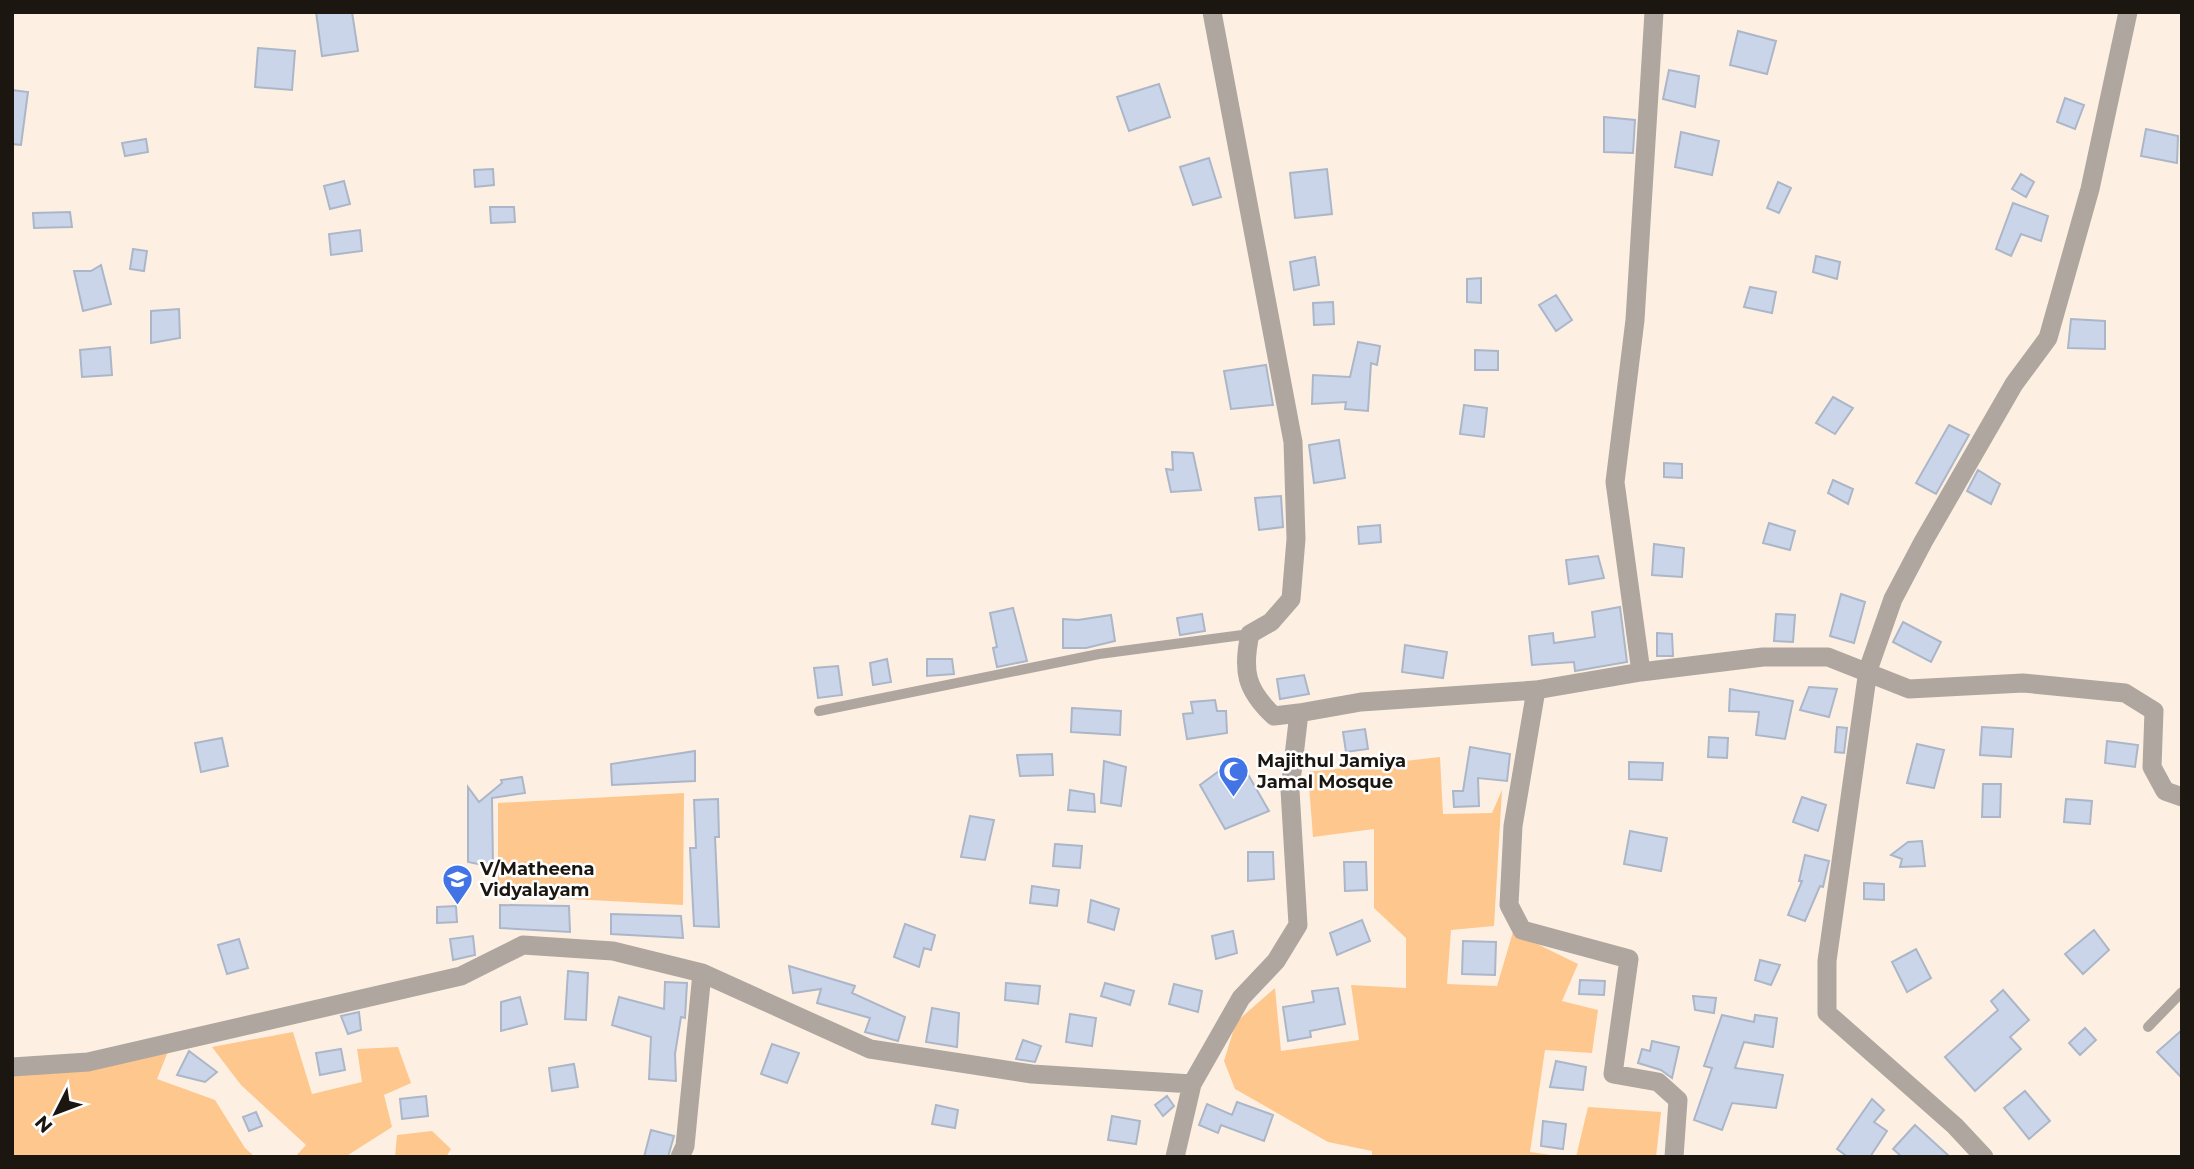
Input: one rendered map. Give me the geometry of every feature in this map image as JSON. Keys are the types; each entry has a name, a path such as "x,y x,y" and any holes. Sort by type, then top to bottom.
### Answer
{"street":[{"path":"1212,12 1293,442 1296,539 1291,599 1270,622 1250,634 1245,659 1254,697 1273,716 1362,702 1536,690 1641,672 1763,657 1828,657 1868,670 1909,689 2023,683 2125,693 2154,711 2152,767 2165,791 2182,797"},
{"path":"1641,672 1615,482 1634,320 1654,12"},
{"path":"1984,1157 1955,1126 1827,1013 1828,961 1868,670 1894,600 1923,542 2014,384 2048,338 2090,189 2128,12"},
{"path":"1536,690 1513,826 1509,905 1522,930 1629,959 1613,1074 1658,1082 1678,1100 1674,1157"},
{"path":"1175,1157 1192,1084 1241,998 1276,961 1298,925 1290,790 1299,713"},
{"path":"12,1067 88,1062 461,976 523,945 613,951 702,973 870,1049 1032,1074 1192,1084"},
{"path":"680,1157 685,1146 702,973"}],"lane":[{"path":"819,711 1099,654 1250,634"},
{"path":"2148,1027 2182,992"}],"shaded area":[{"path":"1440,757 1443,814 1492,813 1502,790 1494,926 1451,930 1447,984 1497,986 1513,932 1578,964 1562,1001 1598,1010 1592,1053 1545,1050 1530,1152 1565,1157 1372,1157 1372,1151 1328,1142 1235,1089 1224,1061 1236,1022 1275,988 1281,1051 1359,1040 1351,985 1406,988 1406,938 1374,908 1374,829 1313,837 1308,772"},
{"path":"684,793 683,905 498,895 498,803"},
{"path":"293,1032 312,1094 362,1082 357,1049 398,1047 411,1083 384,1095 392,1127 345,1157 295,1157 306,1145 241,1085 212,1047"},
{"path":"169,1049 157,1079 215,1100 245,1148 255,1157 12,1157 12,1076"},
{"path":"1588,1107 1661,1112 1656,1157 1576,1157"},
{"path":"432,1131 451,1149 446,1157 395,1157 397,1135"}],"building":[{"path":"316,12 352,12 358,51 322,56"},
{"path":"1738,31 1776,41 1767,74 1730,65"},
{"path":"258,48 295,51 292,90 255,87"},
{"path":"1669,70 1699,76 1695,107 1663,99"},
{"path":"1159,84 1170,117 1129,131 1117,97"},
{"path":"12,90 28,92 21,145 12,144"},
{"path":"2065,98 2084,105 2075,129 2057,122"},
{"path":"1604,117 1635,120 1633,153 1604,152"},
{"path":"2146,129 2178,136 2177,163 2141,156"},
{"path":"1681,132 1719,141 1712,175 1675,167"},
{"path":"146,139 148,152 125,156 122,143"},
{"path":"1209,158 1221,197 1193,205 1180,167"},
{"path":"493,169 494,185 475,187 474,170"},
{"path":"1327,169 1332,214 1295,218 1290,173"},
{"path":"2021,174 2034,182 2026,197 2012,189"},
{"path":"344,181 350,204 330,209 324,186"},
{"path":"1778,182 1791,188 1779,213 1767,208"},
{"path":"2013,203 2048,216 2041,241 2021,234 2011,256 1996,249"},
{"path":"490,207 514,207 515,222 491,223"},
{"path":"70,212 72,227 34,228 33,213"},
{"path":"360,230 362,251 331,255 329,234"},
{"path":"133,249 147,251 144,271 130,269"},
{"path":"1816,256 1840,262 1837,279 1813,272"},
{"path":"1315,257 1319,285 1294,290 1290,262"},
{"path":"101,265 111,304 83,311 74,271 91,271"},
{"path":"1481,278 1481,303 1467,302 1467,279"},
{"path":"1750,287 1776,292 1772,313 1744,307"},
{"path":"1556,295 1572,320 1556,331 1539,305"},
{"path":"1333,302 1334,324 1314,325 1313,303"},
{"path":"179,309 180,338 151,343 151,311"},
{"path":"2071,319 2105,321 2105,349 2068,348"},
{"path":"1358,342 1380,346 1377,365 1371,363 1368,411 1345,409 1346,402 1312,404 1313,375 1350,377"},
{"path":"110,347 112,375 82,377 80,350"},
{"path":"1475,350 1498,351 1498,370 1475,370"},
{"path":"1266,365 1273,405 1231,409 1224,371"},
{"path":"1833,397 1853,408 1835,434 1816,423"},
{"path":"1464,405 1487,408 1484,437 1460,434"},
{"path":"1949,425 1969,435 1936,494 1916,483"},
{"path":"1339,440 1345,478 1314,483 1309,445"},
{"path":"1172,452 1193,453 1201,490 1171,492 1166,469 1173,470"},
{"path":"1664,463 1682,464 1682,478 1664,477"},
{"path":"1978,470 2000,484 1991,504 1967,491"},
{"path":"1833,480 1853,489 1848,504 1828,493"},
{"path":"1281,496 1283,527 1259,530 1255,498"},
{"path":"1769,523 1795,531 1790,550 1763,543"},
{"path":"1380,525 1381,542 1359,544 1358,527"},
{"path":"1654,544 1684,548 1682,577 1652,575"},
{"path":"1598,556 1604,578 1569,584 1566,560"},
{"path":"1841,594 1865,602 1854,643 1830,636"},
{"path":"1620,607 1627,662 1575,671 1574,662 1532,665 1529,636 1553,633 1554,643 1595,637 1592,612"},
{"path":"1013,608 1027,661 997,667 993,648 997,647 990,613"},
{"path":"1202,614 1205,631 1180,635 1177,618"},
{"path":"1776,614 1795,615 1793,642 1774,641"},
{"path":"1111,615 1115,641 1086,648 1063,648 1063,619 1078,620"},
{"path":"1903,622 1941,642 1931,662 1893,642"},
{"path":"1657,633 1672,634 1673,656 1657,656"},
{"path":"1405,645 1447,652 1443,678 1402,672"},
{"path":"887,659 891,682 873,685 870,663"},
{"path":"927,659 952,659 954,674 927,676"},
{"path":"838,666 842,695 818,698 814,668"},
{"path":"1304,675 1309,694 1280,699 1277,679"},
{"path":"1809,687 1837,689 1829,717 1800,710"},
{"path":"1730,689 1793,701 1785,739 1756,735 1759,712 1729,711"},
{"path":"1215,700 1217,711 1226,711 1227,733 1187,739 1183,714 1193,713 1191,702"},
{"path":"1072,708 1121,711 1120,735 1071,732"},
{"path":"1837,727 1847,728 1844,753 1835,752"},
{"path":"1982,727 2013,729 2011,757 1980,755"},
{"path":"1365,729 1368,749 1346,752 1343,732"},
{"path":"1709,737 1728,738 1727,758 1708,757"},
{"path":"222,738 228,766 201,772 195,743"},
{"path":"2107,741 2138,745 2135,767 2105,763"},
{"path":"1917,744 1944,750 1934,788 1907,783"},
{"path":"1470,747 1510,754 1507,781 1478,778 1479,806 1454,807 1453,791 1463,791"},
{"path":"695,751 695,781 612,785 611,764"},
{"path":"1052,754 1053,775 1020,776 1017,755"},
{"name":"Majithul Jamiya Jamal Mosque","path":"1238,757 1269,811 1225,829 1200,785"},
{"path":"1104,761 1126,767 1121,806 1101,803"},
{"path":"1629,762 1663,763 1662,780 1629,779"},
{"path":"522,777 525,793 492,798 493,867 468,862 468,787 479,802 502,783 501,780"},
{"path":"1983,784 2001,784 2000,817 1982,817"},
{"path":"1070,790 1094,794 1095,812 1068,810"},
{"path":"1802,797 1826,805 1818,831 1793,822"},
{"path":"718,799 719,837 715,837 719,927 694,926 690,848 696,848 694,800"},
{"path":"2066,799 2092,801 2090,824 2064,822"},
{"path":"970,816 994,820 985,860 961,857"},
{"path":"1630,831 1667,838 1661,871 1624,864"},
{"path":"1922,841 1925,866 1900,867 1902,859 1891,855 1908,842"},
{"path":"1055,844 1082,846 1080,868 1053,866"},
{"path":"1248,852 1273,852 1274,879 1248,881"},
{"path":"1805,855 1829,861 1823,887 1820,886 1805,921 1788,915 1802,881 1799,881"},
{"path":"1344,862 1366,862 1367,890 1345,891"},
{"path":"1864,883 1884,884 1884,900 1864,899"},
{"path":"1032,886 1059,890 1057,906 1030,903"},
{"path":"1091,900 1119,909 1114,930 1088,922"},
{"path":"500,905 569,906 570,932 500,928"},
{"path":"456,906 457,922 437,923 437,907"},
{"path":"611,914 681,916 683,938 611,934"},
{"path":"1362,920 1370,941 1337,955 1330,933"},
{"path":"905,924 935,935 931,950 924,948 919,967 894,957"},
{"path":"2094,930 2109,950 2083,974 2065,954"},
{"path":"1233,931 1237,953 1216,959 1212,936"},
{"path":"473,936 475,955 453,960 450,939"},
{"path":"239,939 248,968 227,974 218,945"},
{"path":"1463,941 1496,942 1495,975 1462,974"},
{"path":"1916,949 1931,978 1907,992 1892,962"},
{"path":"1760,960 1780,965 1771,985 1755,980"},
{"path":"789,966 855,986 852,993 905,1017 898,1041 865,1032 870,1018 817,1003 821,989 793,993"},
{"path":"568,971 588,973 586,1020 565,1019"},
{"path":"1580,980 1605,981 1604,995 1579,994"},
{"path":"665,982 687,983 685,1018 681,1017 675,1054 676,1081 649,1079 651,1037 612,1025 619,997 664,1009"},
{"path":"1006,983 1040,986 1038,1004 1005,1000"},
{"path":"1105,983 1134,991 1130,1005 1101,996"},
{"path":"1174,984 1202,991 1198,1012 1169,1004"},
{"path":"1338,988 1345,1024 1310,1031 1311,1037 1288,1041 1283,1007 1314,1002 1312,991"},
{"path":"2003,990 2029,1020 2010,1037 2021,1049 1975,1091 1945,1057 1998,1010 1991,1001"},
{"path":"1693,996 1716,998 1714,1013 1695,1010"},
{"path":"520,997 527,1024 501,1031 501,1002"},
{"path":"932,1008 959,1013 957,1047 926,1042"},
{"path":"359,1012 361,1030 348,1034 341,1016"},
{"path":"1070,1014 1096,1018 1092,1046 1066,1042"},
{"path":"1722,1015 1754,1022 1755,1015 1777,1018 1773,1047 1744,1042 1735,1068 1783,1075 1776,1108 1732,1103 1722,1130 1694,1120 1712,1068 1704,1066"},
{"path":"2085,1028 2096,1040 2080,1055 2069,1043"},
{"path":"2182,1030 2182,1078 2157,1052"},
{"path":"1023,1040 1041,1046 1035,1062 1016,1059"},
{"path":"1652,1041 1679,1047 1672,1078 1661,1070 1638,1063 1642,1049 1650,1051"},
{"path":"772,1044 799,1053 787,1083 761,1074"},
{"path":"341,1049 345,1070 320,1075 316,1053"},
{"path":"189,1051 217,1072 205,1082 177,1075"},
{"path":"1556,1061 1586,1067 1583,1090 1550,1087"},
{"path":"574,1064 578,1087 552,1091 549,1068"},
{"path":"2025,1091 2050,1121 2029,1139 2004,1108"},
{"path":"426,1096 428,1116 402,1119 400,1099"},
{"path":"1167,1096 1174,1106 1163,1116 1155,1105"},
{"path":"1872,1099 1884,1110 1874,1122 1887,1131 1870,1157 1848,1157 1837,1149"},
{"path":"1237,1102 1273,1115 1264,1141 1221,1125 1218,1133 1199,1125 1207,1104 1232,1115"},
{"path":"936,1105 958,1110 955,1128 932,1124"},
{"path":"256,1112 262,1126 249,1131 243,1117"},
{"path":"1112,1116 1140,1121 1136,1144 1108,1140"},
{"path":"1543,1121 1566,1124 1563,1149 1541,1146"},
{"path":"1915,1125 1950,1157 1902,1157 1893,1149"},
{"path":"651,1130 674,1136 668,1157 644,1157"}],"place":[{"name":"Majithul Jamiya Jamal Mosque","path":"1234,798"},
{"name":"V/Matheena Vidyalayam","path":"457,906"}]}
